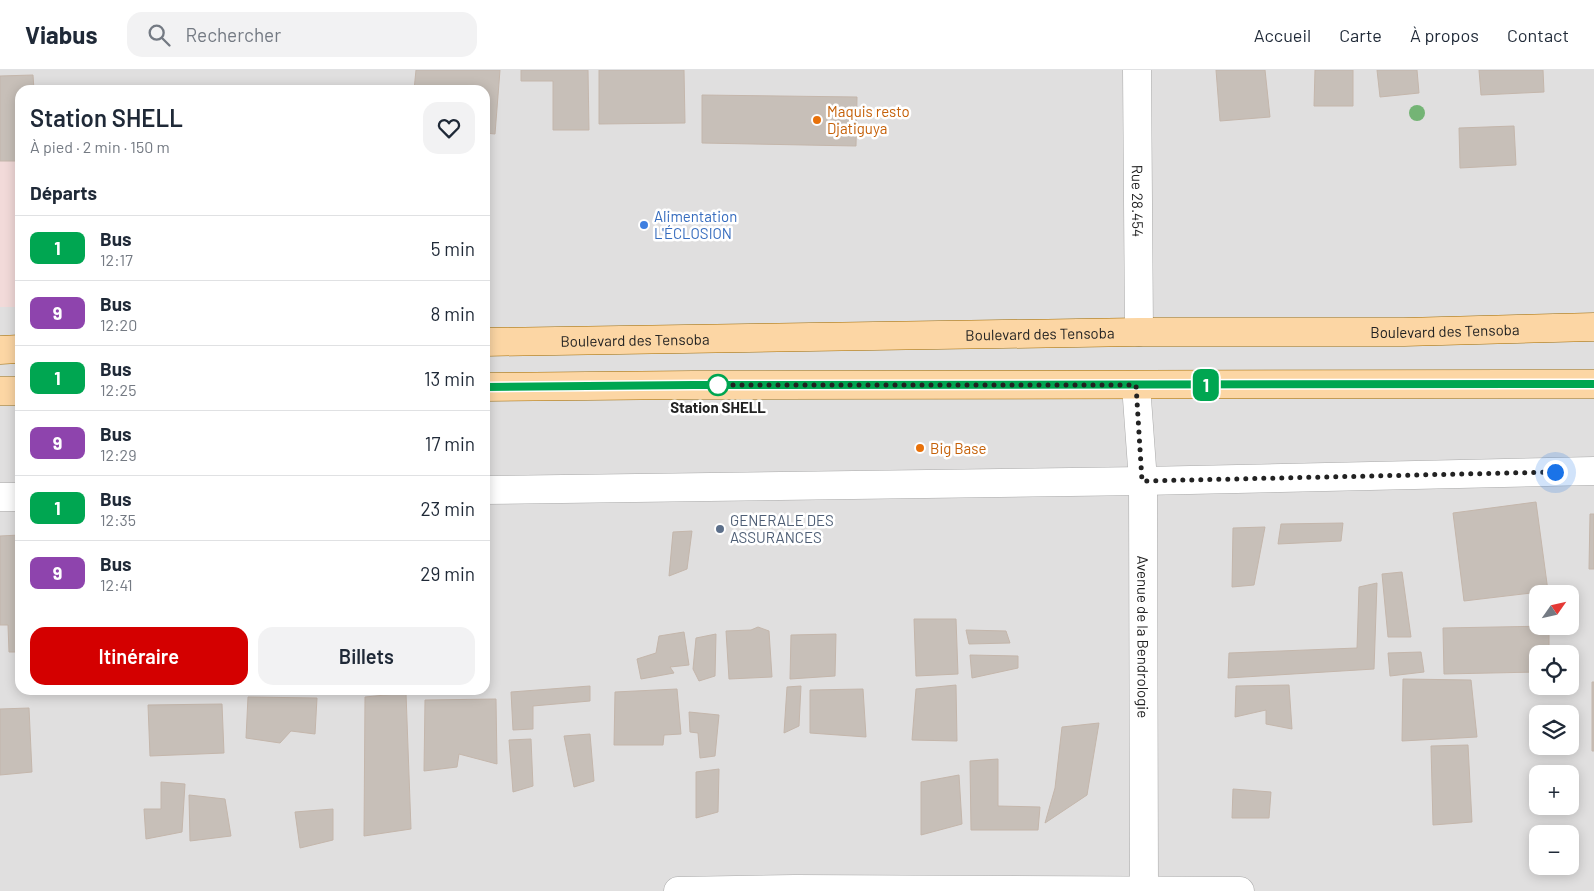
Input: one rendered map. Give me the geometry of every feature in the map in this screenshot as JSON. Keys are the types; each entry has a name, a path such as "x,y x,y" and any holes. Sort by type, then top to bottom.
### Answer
{"main road":[{"name":"Boulevard des Tensoba","path":"490,342 1139,332 1404,332 1594,327"},
{"path":"0,350 15,349"},
{"path":"490,387 1594,384"},
{"path":"0,391 15,391"}],"street":[{"name":"Rue 28.454","path":"1137,70 1139,332"},
{"name":"Avenue de la Bendrologie","path":"1136,385 1142,481 1144,891"},
{"path":"490,490 1142,481 1594,471"},
{"path":"0,497 15,497"},
{"path":"678,891 1240,891"}],"shaded area":[{"path":"0,70 1594,70 1594,891 0,891"},
{"path":"0,86 15,87 15,307 0,307"}],"building":[{"path":"416,70 500,70 495,134 490,134 490,85 414,85"},
{"path":"521,70 588,70 589,130 553,130 553,81 521,81"},
{"path":"599,70 684,70 685,123 599,124"},
{"path":"1216,70 1265,70 1270,117 1220,121"},
{"path":"1315,70 1353,70 1353,106 1314,106"},
{"path":"1377,70 1417,70 1419,93 1380,97"},
{"path":"1479,70 1543,70 1544,92 1481,95"},
{"path":"33,75 34,85 15,85 15,161 0,161 0,76"},
{"path":"702,95 857,97 856,146 702,143"},
{"path":"1514,126 1516,165 1460,168 1459,128"},
{"path":"1536,502 1547,585 1529,585 1529,593 1464,601 1453,513"},
{"path":"1590,514 1594,514 1594,569 1589,569"},
{"path":"1343,523 1341,541 1278,544 1281,524"},
{"path":"1265,527 1254,585 1232,587 1233,528"},
{"path":"692,531 687,569 669,576 673,532"},
{"path":"15,535 15,652 9,652 8,625 0,625 0,536"},
{"path":"1402,572 1411,637 1388,637 1382,574"},
{"path":"1377,583 1374,669 1228,678 1229,653 1357,648 1359,587"},
{"path":"914,619 956,619 958,674 916,676"},
{"path":"1529,626 1529,635 1549,635 1549,645 1529,645 1529,672 1444,674 1443,628"},
{"path":"758,627 769,631 772,677 729,679 726,631 751,630"},
{"path":"966,630 1006,631 1010,643 969,644"},
{"path":"684,632 689,665 670,667 674,673 641,679 637,659 656,653 659,636"},
{"path":"716,634 715,676 699,681 693,669 696,638"},
{"path":"836,634 835,676 790,679 791,635"},
{"path":"1421,652 1424,672 1390,676 1388,653"},
{"path":"970,655 1018,656 1018,668 972,678"},
{"path":"1403,679 1471,680 1477,737 1402,741"},
{"path":"1592,682 1594,682 1594,751 1592,751"},
{"path":"956,685 957,741 912,740 916,689"},
{"path":"1289,685 1292,729 1266,724 1266,710 1235,717 1236,686"},
{"path":"590,686 590,701 533,706 533,729 513,730 511,692"},
{"path":"801,686 799,726 784,733 787,687"},
{"path":"677,689 681,734 664,735 663,745 614,745 615,692"},
{"path":"863,689 866,737 810,733 810,690"},
{"path":"406,695 411,829 364,836 365,697"},
{"path":"248,697 317,698 315,734 291,731 280,743 246,738"},
{"path":"496,699 497,764 459,754 457,767 424,771 425,700"},
{"path":"222,704 224,753 150,756 148,705"},
{"path":"29,708 32,772 0,775 0,709"},
{"path":"689,712 719,715 715,756 700,758 698,733 690,732"},
{"path":"1099,723 1087,795 1045,823 1055,788 1062,727"},
{"path":"590,734 594,781 574,787 564,736"},
{"path":"531,739 533,786 513,792 509,740"},
{"path":"1468,745 1472,822 1433,825 1431,746"},
{"path":"998,759 998,806 1040,807 1038,830 971,830 970,761"},
{"path":"719,769 718,812 696,818 696,772"},
{"path":"959,775 962,824 921,835 921,782"},
{"path":"161,782 185,784 182,832 146,839 144,809 161,809"},
{"path":"1233,789 1271,792 1269,818 1232,818"},
{"path":"189,795 225,799 231,836 190,841"},
{"path":"333,809 333,840 300,848 295,812"}],"bus line":[{"name":"1","path":"490,387 1594,384"}],"place":[{"name":"Maquis resto Djatiguya","path":"817,120"},
{"name":"Alimentation L'ÉCLOSION","path":"644,225"},
{"name":"Station SHELL","path":"718,385"},
{"name":"Big Base","path":"920,448"},
{"name":"GENERALE DES ASSURANCES","path":"720,529"}],"route":[{"path":"718,385 712,385 1136,385 1142,481 1555,472"}]}
